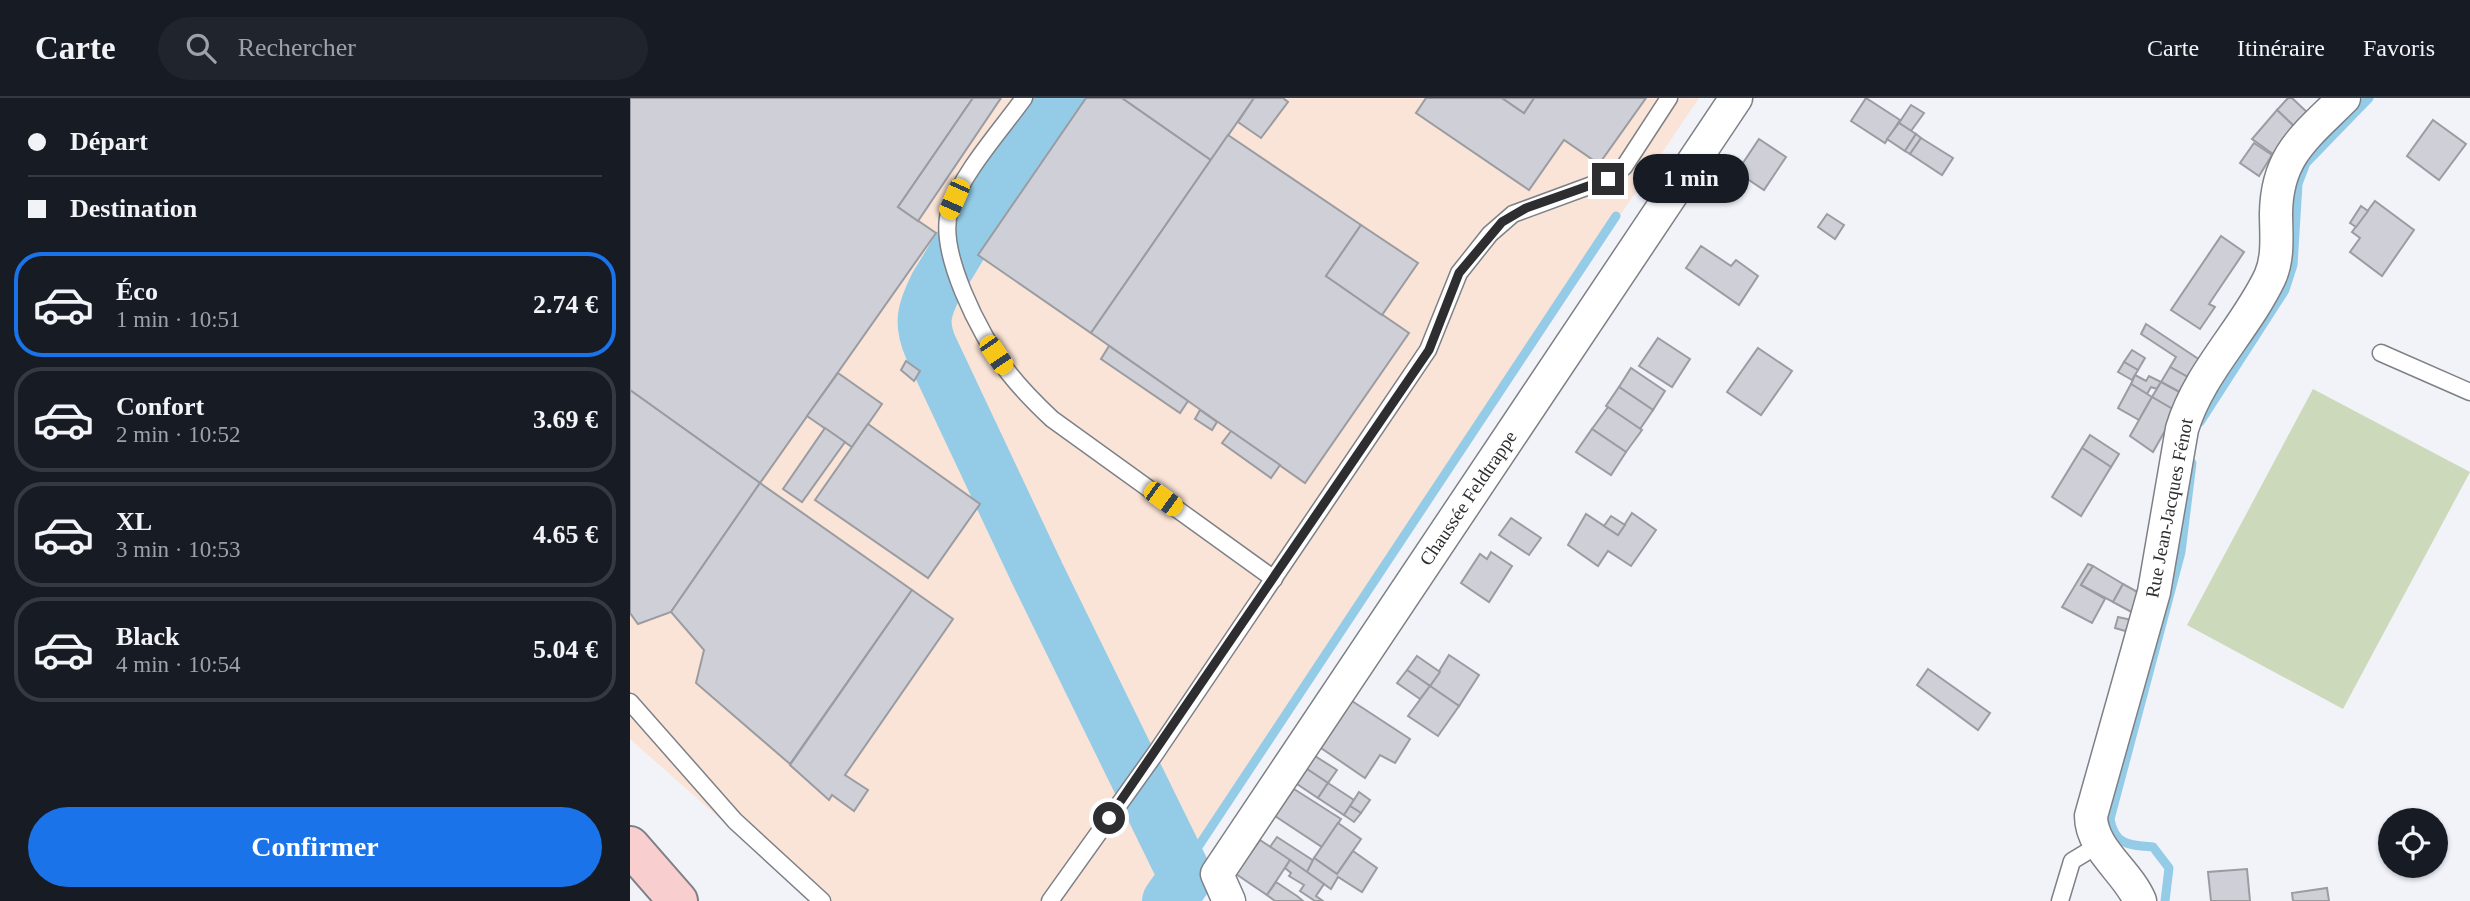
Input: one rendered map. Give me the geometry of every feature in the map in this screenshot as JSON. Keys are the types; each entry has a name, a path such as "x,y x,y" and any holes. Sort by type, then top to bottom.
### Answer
{"main road":[{"path":"630,846 678,901"},
{"path":"630,874 654,901"}],"street":[{"name":"Chaussée Feldtrappe","path":"1229,901 1217,874 1736,98"},
{"name":"Rue Jean-Jacques Fénot","path":"2140,901 2133,886 2101,844 2091,824 2154,592 2178,446 2187,413 2200,387 2271,275 2277,248 2276,196 2283,170 2299,144 2344,98"}],"lane":[{"path":"1024,98 962,184 948,212 951,255 968,303 1005,368 1027,396 1052,419 1273,579"},
{"path":"1050,901 1155,754 1429,350 1459,273 1502,222 1513,214 1595,184 1616,173 1633,156 1670,98"},
{"path":"2381,353 2470,392"},
{"path":"630,702 735,821 822,901"},
{"path":"2060,901 2072,861 2101,844"}],"shaded area":[{"path":"630,98 1699,98 1158,901 813,901 630,739"}],"green space":[{"path":"2313,389 2470,472 2343,709 2187,625"}],"building":[{"path":"630,98 973,98 898,207 936,233 760,483 630,390"},
{"path":"973,98 1001,98 918,221 898,207"},
{"path":"1086,98 1122,98 1211,160 1091,333 978,255"},
{"path":"1122,98 1254,98 1211,160"},
{"path":"1254,98 1283,98 1288,102 1261,138 1238,122"},
{"path":"1426,98 1502,98 1524,113 1534,98 1646,98 1599,164 1564,140 1529,190 1416,113"},
{"path":"1502,98 1534,98 1524,113"},
{"path":"1866,98 1900,120 1885,143 1851,121"},
{"path":"2288,98 2292,98 2310,115 2297,129 2277,110"},
{"path":"1911,105 1924,113 1911,131 1899,123"},
{"path":"2277,110 2297,129 2273,154 2252,139"},
{"path":"2433,120 2466,144 2439,180 2407,156"},
{"path":"1899,123 1916,134 1905,151 1887,139"},
{"path":"1916,134 1921,138 1910,154 1905,151"},
{"path":"1228,135 1361,225 1326,276 1409,333 1305,483 1091,333"},
{"path":"1921,138 1953,158 1942,175 1910,154"},
{"path":"1759,139 1786,157 1764,190 1737,172"},
{"path":"2254,143 2272,155 2259,176 2240,163"},
{"path":"2375,201 2414,230 2382,276 2350,252 2360,238 2352,232"},
{"path":"2361,206 2368,211 2356,227 2350,223"},
{"path":"1827,214 1844,225 1835,239 1818,227"},
{"path":"1361,225 1418,263 1382,315 1326,276"},
{"path":"2221,236 2244,252 2209,304 2215,307 2200,329 2171,310"},
{"path":"1701,246 1731,266 1736,260 1758,276 1739,305 1686,268"},
{"path":"2146,324 2203,362 2193,380 2170,367 2176,357 2141,334"},
{"path":"1658,338 1690,359 1672,387 1639,366"},
{"path":"1109,346 1188,401 1180,413 1101,359"},
{"path":"1758,348 1792,371 1761,415 1727,392"},
{"path":"2132,350 2145,358 2138,370 2124,362"},
{"path":"906,361 920,371 914,381 901,370"},
{"path":"2124,362 2138,370 2132,380 2118,372"},
{"path":"2170,367 2193,380 2185,395 2161,382"},
{"path":"1631,368 1665,391 1653,410 1619,387"},
{"path":"838,373 882,404 852,447 807,416"},
{"path":"2135,375 2146,381 2149,376 2161,382 2157,389 2151,387 2147,394 2131,384"},
{"path":"2161,382 2185,395 2176,411 2152,397"},
{"path":"2131,384 2152,397 2139,420 2118,408"},
{"path":"1619,387 1653,410 1640,429 1606,406"},
{"path":"630,390 760,483 671,612 638,624 630,613"},
{"path":"2152,397 2176,411 2153,452 2130,436"},
{"path":"1608,407 1642,430 1626,452 1592,429"},
{"path":"1200,410 1217,422 1212,430 1195,419"},
{"path":"868,424 980,504 928,578 815,500"},
{"path":"825,428 845,442 802,502 783,489"},
{"path":"1592,429 1626,452 1611,475 1576,452"},
{"path":"1231,431 1280,465 1271,478 1222,443"},
{"path":"2090,435 2119,454 2111,467 2082,448"},
{"path":"2082,448 2111,467 2081,516 2052,497"},
{"path":"760,483 912,590 790,764 696,683 704,650 671,612"},
{"path":"1632,513 1656,530 1631,566 1608,551 1598,566 1568,545 1586,514 1618,535"},
{"path":"1611,516 1625,525 1618,535 1604,526"},
{"path":"1511,518 1541,538 1529,555 1499,535"},
{"path":"1491,552 1512,566 1489,602 1461,583 1480,554 1487,559"},
{"path":"2088,564 2093,566 2081,585 2105,599 2092,623 2062,607"},
{"path":"2093,566 2123,584 2113,602 2081,585"},
{"path":"2123,584 2143,595 2137,615 2113,602"},
{"path":"912,590 953,619 845,775 868,790 854,811 832,795 829,800 790,765"},
{"path":"2118,617 2136,621 2132,633 2115,628"},
{"path":"1449,655 1479,675 1459,706 1430,686"},
{"path":"1417,656 1440,672 1430,686 1407,670"},
{"path":"1928,669 1990,713 1978,730 1917,685"},
{"path":"1407,670 1430,686 1420,699 1397,683"},
{"path":"1430,686 1459,706 1438,736 1408,716"},
{"path":"1352,701 1410,739 1395,763 1380,755 1365,778 1321,748"},
{"path":"1315,756 1337,770 1328,783 1307,769"},
{"path":"1307,769 1328,783 1318,798 1297,784"},
{"path":"1328,783 1354,800 1344,815 1318,798"},
{"path":"1294,789 1341,819 1322,847 1275,816"},
{"path":"1359,792 1370,800 1361,813 1350,806"},
{"path":"1350,806 1361,813 1354,822 1344,815"},
{"path":"1338,823 1361,839 1337,874 1314,858"},
{"path":"1277,837 1314,861 1307,872 1270,847"},
{"path":"1260,840 1290,860 1267,895 1236,874"},
{"path":"1353,851 1377,868 1362,892 1338,877 1331,889 1307,872 1314,858 1337,874"},
{"path":"1290,860 1324,884 1316,896 1323,901 1315,901 1300,891 1304,885 1289,876 1291,873 1285,868"},
{"path":"2247,869 2250,901 2211,901 2208,872"},
{"path":"1276,882 1303,901 1275,901 1267,895"},
{"path":"2327,888 2329,901 2293,901 2292,893"}],"waterway":[{"path":"1058,98 1005,172 936,286 926,310 925,331 1038,575 1186,877 1169,901"},
{"path":"2200,422 2285,290 2293,265 2298,184 2306,163 2369,98"},
{"path":"1197,901 1186,877 1198,847 1616,216"},
{"path":"2165,901 2169,868 2153,847 2131,844 2120,839 2112,828 2110,819 2181,552 2192,463"}],"route":[{"path":"1109,818 1429,350 1439,328 1448,295 1459,273 1490,234 1513,214 1608,179"}]}
